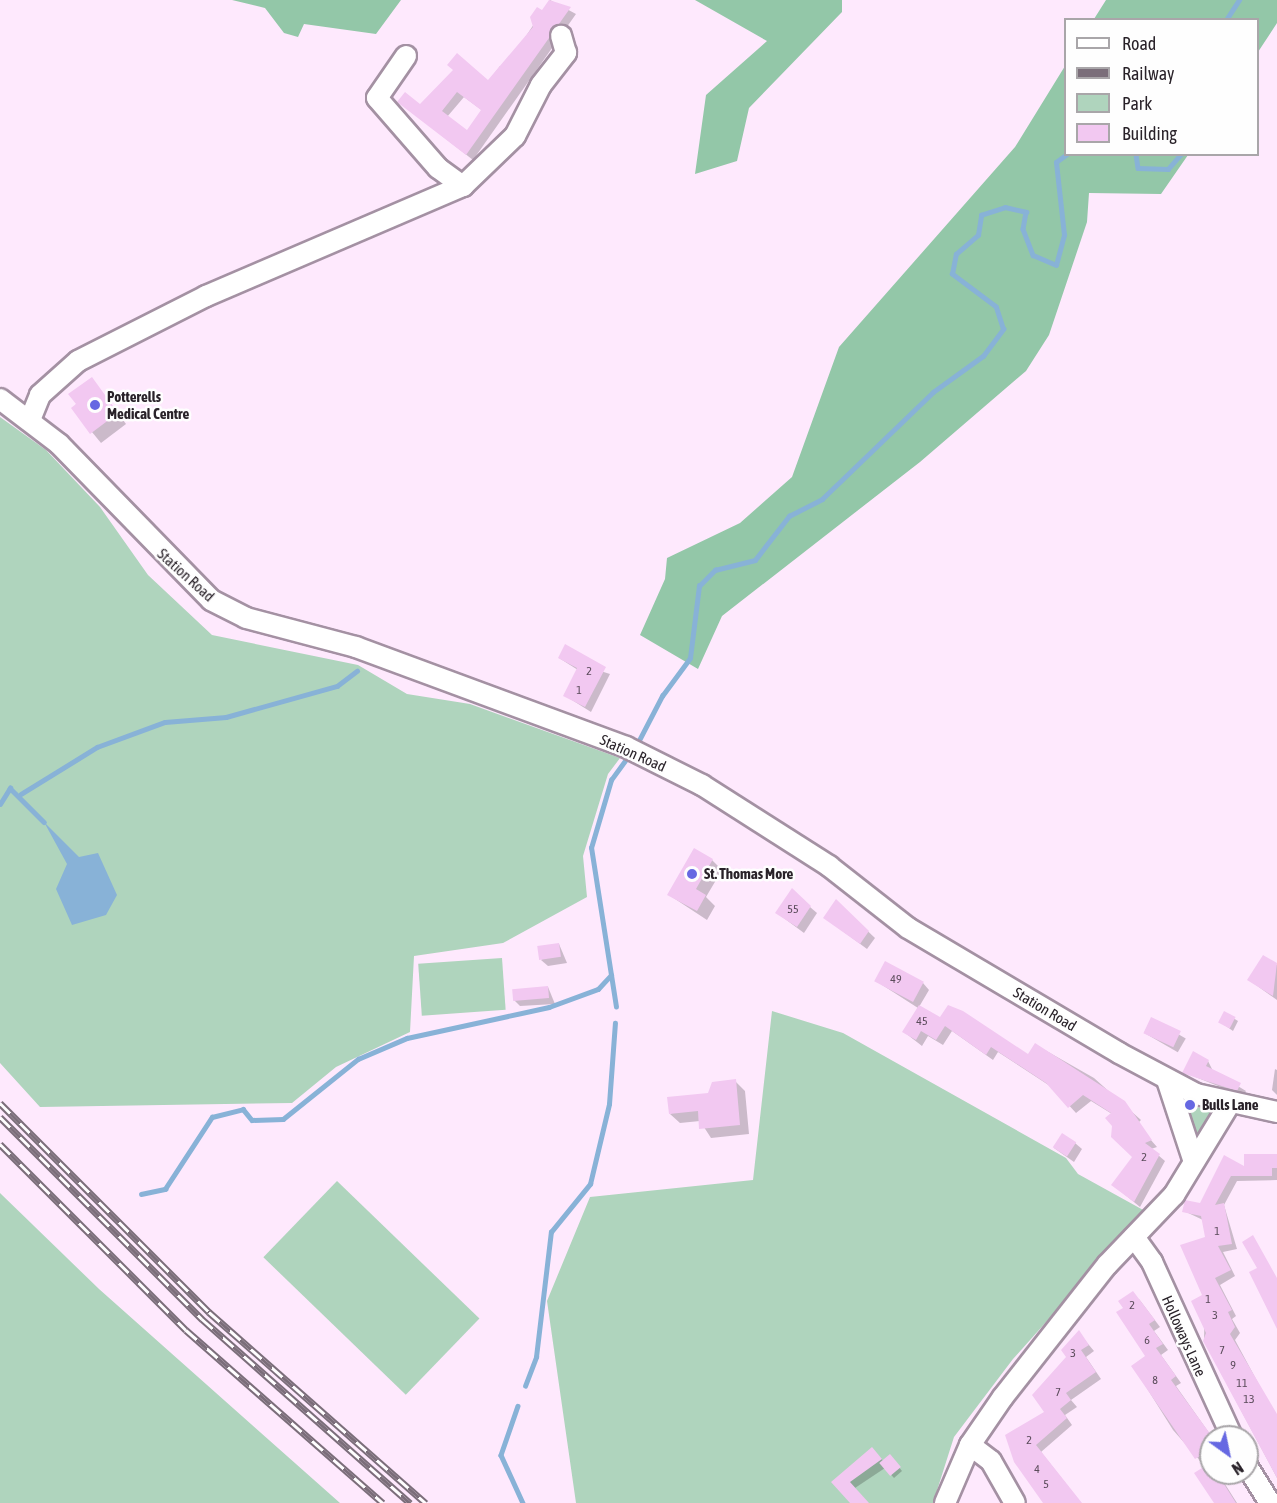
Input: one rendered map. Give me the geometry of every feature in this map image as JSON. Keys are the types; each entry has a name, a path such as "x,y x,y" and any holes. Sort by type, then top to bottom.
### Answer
{"street":[{"path":"30,420 40,395 78,361 206,296 463,186 515,136 527,107 566,53 561,36"},
{"path":"406,56 377,98 438,168 463,186"},
{"name":"Station Road","path":"0,399 30,420 211,600 246,618 356,647 632,750 783,836 908,928 1167,1080 1228,1105 1277,1112"},
{"path":"1167,1080 1193,1159"},
{"path":"945,1503 970,1445 1054,1328 1174,1195 1193,1159 1228,1105"},
{"name":"Holloways Lane","path":"1134,1237 1152,1262 1227,1425"},
{"path":"970,1445 991,1461 1015,1503"},
{"path":"1259,1485 1270,1503"}],"green space":[{"path":"232,0 401,0 376,34 304,24 298,37 284,33 265,8"},
{"path":"695,0 842,0 842,12 749,108 737,161 695,174 706,95 767,41"},
{"path":"1106,0 1277,0 1277,23 1259,50 1259,18 1095,18"},
{"path":"1064,68 1064,156 1187,156 1161,194 1089,193 1087,222 1049,335 1026,371 920,462 722,616 698,669 640,635 665,579 667,558 740,523 792,477 839,347 1015,147"},
{"path":"0,417 46,450 100,507 148,575 212,635 358,665 407,694 470,704 620,758 608,774 583,856 587,897 503,943 414,956 410,1032 336,1067 292,1103 40,1107 0,1063"},
{"path":"502,958 506,1010 422,1016 418,964"},
{"path":"772,1011 843,1033 1066,1158 1078,1174 1145,1211 1013,1359 954,1437 933,1503 576,1503 547,1301 590,1197 753,1180"},
{"path":"1182,1101 1211,1112 1196,1137"},
{"path":"337,1181 479,1319 406,1395 263,1257"},
{"path":"0,1193 99,1289 340,1503 0,1503"}],"water":[{"path":"44,822 79,857 98,853 117,895 106,915 72,925 56,889 67,864"}],"building":[{"path":"549,0 571,7 466,155 397,102 405,92 420,104 453,70 447,65 457,53 488,80 533,27 530,17 537,7 542,10","holes":["457,92 481,110 467,130 442,111"]},
{"name":"Potterells Medical Centre","path":"92,377 118,413 90,434 71,408 76,404 68,394"},
{"path":"565,644 606,667 585,707 563,696 577,668 558,658"},
{"name":"St. Thomas More","path":"694,848 713,859 696,889 706,895 697,911 667,895"},
{"path":"792,888 811,906 797,927 775,913"},
{"path":"836,899 869,931 860,944 823,918"},
{"path":"559,943 561,957 539,960 537,946"},
{"path":"1263,955 1277,963 1273,996 1247,980"},
{"path":"885,961 924,982 913,1002 874,981"},
{"path":"548,986 549,998 513,1001 512,989"},
{"path":"919,1005 940,1017 948,1005 963,1011 1028,1054 1035,1043 1125,1101 1152,1140 1145,1143 1160,1154 1134,1202 1111,1185 1132,1157 1111,1137 1112,1126 1105,1118 1111,1113 1083,1095 1068,1108 1046,1083 991,1047 986,1055 945,1026 936,1040 921,1031 916,1040 902,1032"},
{"path":"1224,1011 1236,1017 1230,1028 1218,1023"},
{"path":"1151,1017 1181,1031 1173,1047 1143,1033"},
{"path":"1193,1051 1209,1060 1206,1066 1241,1083 1237,1091 1182,1073"},
{"path":"736,1079 740,1125 699,1129 698,1111 669,1114 667,1097 708,1093 712,1082"},
{"path":"1062,1133 1076,1142 1067,1157 1053,1147"},
{"path":"1244,1154 1277,1154 1277,1168 1272,1168 1272,1176 1231,1176 1215,1205 1224,1203 1232,1244 1218,1246 1231,1270 1215,1278 1232,1310 1228,1312 1235,1327 1230,1334 1277,1414 1277,1478 1259,1445 1259,1425 1248,1425 1203,1341 1206,1333 1191,1301 1202,1295 1180,1245 1205,1237 1201,1216 1182,1212 1185,1200 1200,1203 1224,1155 1244,1166"},
{"path":"1253,1235 1277,1278 1277,1329 1249,1272 1257,1268 1242,1242"},
{"path":"1133,1291 1155,1320 1149,1324 1163,1344 1156,1348 1176,1376 1171,1380 1204,1425 1199,1425 1199,1456 1195,1459 1131,1366 1145,1356 1116,1312 1123,1308 1118,1301"},
{"path":"1079,1330 1089,1345 1081,1350 1096,1372 1066,1393 1071,1400 1060,1409 1067,1418 1036,1445 1082,1503 1043,1503 1014,1462 1005,1435 1044,1412 1032,1395 1066,1357 1061,1350"},
{"path":"872,1447 882,1459 850,1482 869,1503 850,1503 831,1482"},
{"path":"890,1454 901,1467 890,1476 879,1463"},
{"path":"1199,1470 1199,1480 1194,1473"},
{"path":"1202,1485 1225,1485 1236,1503 1214,1503"}],"waterway":[{"path":"1227,18 1239,0"},
{"path":"635,748 662,696 690,658 699,586 715,570 755,560 789,516 822,499 933,392 983,356 1003,329 996,307 952,274 956,254 978,235 981,215 1005,207 1026,212 1023,229 1033,255 1056,265 1064,235 1056,162 1064,156"},
{"path":"1136,156 1138,168 1168,169 1179,156"},
{"path":"21,794 97,747 165,722 226,717 337,686 357,671"},
{"path":"616,1007 591,848 611,780 630,754"},
{"path":"0,804 10,788 44,822"},
{"path":"141,1194 165,1189 212,1117 243,1109 252,1120 283,1119 358,1059 407,1038 549,1007 598,989 611,975"},
{"path":"525,1386 536,1357 551,1232 590,1184 609,1104 615,1023"},
{"path":"518,1406 501,1455 523,1503"}],"railway":[{"path":"0,1103 209,1312 426,1503"},
{"path":"0,1117 202,1319 410,1503"},
{"path":"0,1144 186,1330 383,1503"}],"place":[{"name":"Potterells Medical Centre","path":"95,405"},
{"name":"St. Thomas More","path":"692,874"},
{"name":"Bulls Lane","path":"1190,1105"}]}
